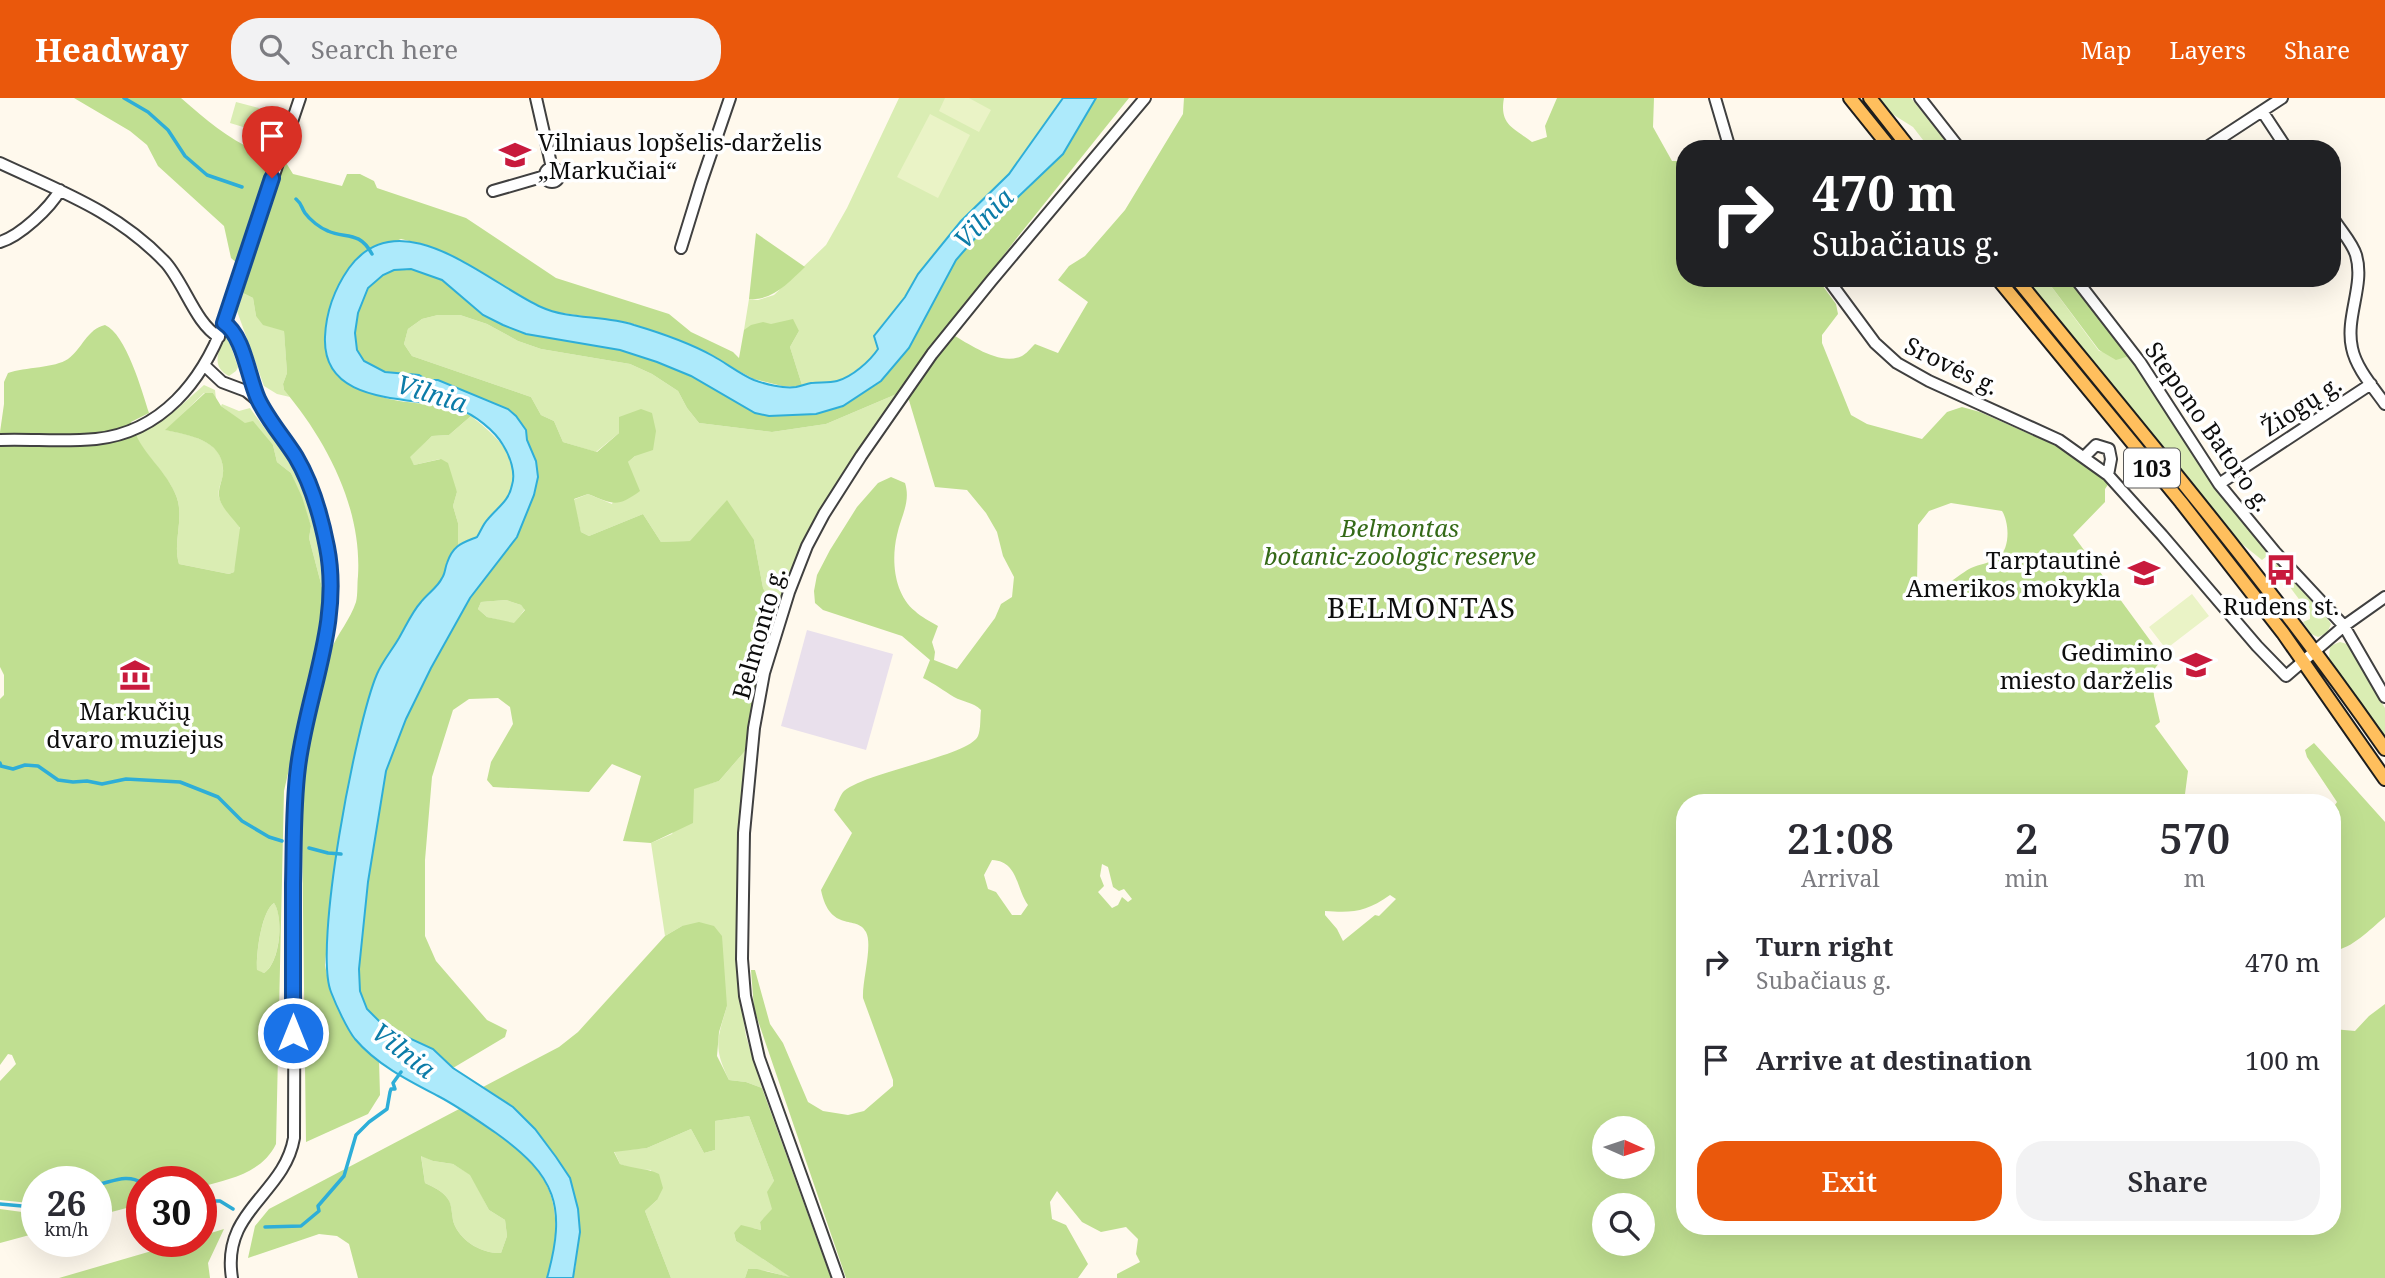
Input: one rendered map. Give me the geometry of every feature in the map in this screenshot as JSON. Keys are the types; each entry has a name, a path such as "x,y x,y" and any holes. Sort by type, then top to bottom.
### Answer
{"main road":[{"path":"1850,98 1884,140"},
{"path":"1870,98 1903,140"},
{"name":"103","path":"2004,287 2181,502 2304,660 2385,779"},
{"name":"Stepono Batoro g.","path":"2023,287 2315,649 2385,749"}],"street":[{"path":"0,440 96,439 130,432 151,421 194,383 219,337 300,98"},
{"path":"493,191 549,172 536,98"},
{"path":"681,248 730,98"},
{"name":"Belmonto g.","path":"838,1278 759,1058 745,996 742,959 744,833 754,727 764,673 789,592 807,546 861,456 932,354 1145,98"},
{"path":"1715,98 1727,140"},
{"path":"1920,98 1953,140"},
{"path":"2218,140 2283,98"},
{"path":"2262,111 2281,140"},
{"path":"0,163 92,205 130,229 168,265 204,326 219,337"},
{"path":"0,242 14,236 50,206 60,190"},
{"name":"Žiogų g.","path":"2341,231 2357,258 2350,337 2355,359 2385,404"},
{"name":"Srovės g.","path":"1834,287 1874,343 1897,363 1929,381 2050,436 2085,456 2108,475 2281,673 2286,676 2304,660"},
{"name":"Stepono Batoro g.","path":"2082,287 2140,362 2218,484 2275,552 2344,626 2385,696"},
{"path":"224,323 235,333 259,401 297,459 316,504 328,549 332,594 328,631 298,765 295,803 295,1138 292,1154 283,1171 252,1205 236,1232 230,1263 232,1278"},
{"path":"205,366 222,382 238,387 259,401"},
{"path":"238,387 244,383 248,374"},
{"name":"Žiogų g.","path":"2218,484 2371,384"},
{"name":"Srovės g.","path":"2085,456 2096,445 2109,449 2111,459 2108,475"},
{"path":"2304,660 2344,626 2385,597"}],"shaded area":[{"path":"807,630 893,654 866,750 781,726"}],"green space":[{"path":"74,98 181,98 224,132 273,158 238,264 231,258 224,226 158,166 147,145 130,131"},
{"path":"899,98 1063,98 1009,174 961,221 918,274 905,297 881,326 878,349 872,359 835,382 802,385 790,347 799,331 744,330 749,299 758,300 774,295 826,245 847,208"},
{"path":"945,98 969,98 991,110 979,132 939,111"},
{"path":"1096,98 1129,98 1016,239 899,393 826,424 772,432 699,423 678,391 630,364 541,349 518,341 487,324 460,315 438,315 422,319 408,329 404,344 412,356 531,397 541,415 554,421 563,442 597,452 619,433 619,417 641,409 652,413 656,431 653,450 635,456 628,462 640,491 615,503 588,494 574,499 581,532 589,536 643,514 661,542 690,541 727,500 754,540 763,588 777,614 755,689 745,751 719,781 694,789 693,823 651,843 623,841 641,776 612,764 589,792 493,787 487,780 491,762 513,724 510,707 498,698 469,699 453,710 432,777 425,860 425,936 436,961 487,1020 507,1030 505,1037 453,1068 433,1049 385,1027 367,1009 360,991 359,969 368,882 386,771 406,719 470,598 517,537 538,477 526,430 508,409 438,380 427,380 419,375 385,372 364,361 357,350 355,333 358,313 368,288 383,275 394,270 411,269 442,280 483,315 526,334 620,350 657,362 691,376 755,413 769,416 816,414 842,407 881,381 909,348 956,260 977,236 1063,154","holes":["506,600 521,605 525,610 514,623 487,617 478,609 481,602"]},
{"name":"Belmontas botanic-zoologic reserve","path":"1184,98 1504,98 1504,114 1509,125 1532,142 1547,137 1545,126 1557,98 1654,98 1653,127 1672,161 1676,161 1676,287 1824,287 1836,304 1838,314 1822,335 1822,343 1851,415 1867,424 1922,439 1947,412 1962,407 1980,412 2077,455 2109,483 2105,489 2105,502 2073,535 2163,658 2152,672 2160,722 2155,726 2188,771 2185,794 1676,794 1676,1235 2341,1235 2341,1030 2355,1031 2385,1004 2385,1278 1117,1278 1117,1274 1140,1262 1136,1254 1138,1239 1126,1227 1101,1232 1082,1222 1057,1191 1050,1202 1052,1219 1066,1225 1088,1264 1078,1278 846,1278 754,1009 751,970 755,970 770,1024 783,1043 808,1102 823,1111 848,1115 864,1111 893,1086 863,998 868,945 866,932 862,927 831,913 821,890 852,833 834,810 844,791 857,784 971,743 979,733 981,710 923,678 930,660 902,636 823,610 815,603 817,575 857,507 878,483 891,477 905,483 906,503 894,555 898,586 908,604 938,626 932,642 934,660 957,669 995,618 1001,604 1012,597 1014,577 1003,556 997,532 967,490 935,487 908,397 953,335 977,349 1004,358 1022,356 1035,344 1058,353 1088,302 1058,280 1069,266 1085,256 1125,210 1183,114","holes":["1951,503 2002,511 2008,535 2005,548 1998,558 1971,568 1939,587 1932,589 1917,584 1918,525 1929,511","992,860 1001,862 1012,870 1028,905 1021,915 1012,915 996,892 988,889 984,875","1102,864 1108,867 1113,887 1119,891 1124,889 1132,899 1128,902 1122,897 1118,905 1112,908 1098,892 1104,886 1100,876","1390,895 1396,899 1379,916 1375,915 1343,941 1325,915 1325,911 1359,910"]},
{"path":"1879,98 1911,98 1945,140 1923,140 1913,127 1889,112"},
{"path":"236,102 259,108 253,130 230,123"},
{"path":"930,114 970,135 938,198 897,177"},
{"path":"285,161 293,174 342,186 347,174 360,174 374,181 377,188 466,218 556,278 669,314 691,332 733,352 739,358 744,330 763,322 771,324 793,319 799,331 790,347 802,385 782,386 754,379 679,340 630,323 549,311 426,245 401,239 365,253 338,376 382,397 441,406 471,416 449,435 432,436 410,457 414,465 441,459 448,463 457,492 453,506 458,523 458,545 448,560 442,579 420,603 377,673 364,715 341,825 325,965 330,991 355,1039 379,1060 380,1095 368,1114 306,1142 303,783 331,650 356,602 358,551 348,501 339,477 314,431 284,390 287,373 284,331 263,325 256,316 253,298 243,293"},
{"path":"756,233 805,267 773,294 749,299"},
{"path":"2031,287 2052,287 2099,351 2129,356 2213,482 2324,613 2331,624 2327,633 2318,637 2311,634 2303,622 2310,619 2310,614 2267,556 2262,560 2242,544"},
{"path":"2052,287 2075,287 2129,356 2116,360 2099,350"},
{"path":"243,293 253,298 256,316 284,330 287,373 283,384 290,397 277,394 264,386 237,311"},
{"path":"438,315 460,315 487,324 518,341 541,349 630,364 678,391 699,423 772,432 826,424 899,393 829,495 808,532 777,614 763,588 754,540 661,542 643,514 589,536 581,532 573,500 588,494 612,504 628,462 635,456 619,433 596,452 563,442 554,421 541,415 531,397 412,356 404,344 408,329 422,319"},
{"path":"105,325 113,330 126,351 142,391 149,413 131,422 140,442 175,493 179,511 179,564 229,574 234,572 240,528 220,500 223,472 221,459 217,451 203,440 165,430 205,393 213,393 221,406 245,423 253,421 273,445 277,462 291,473 311,526 309,538 324,595 313,664 284,791 276,1144 270,1154 254,1168 217,1183 217,1166 126,1166 126,1208 112,1212 112,1166 21,1166 21,1202 0,1200 0,1081 16,1064 12,1055 8,1054 0,1065 0,699 4,695 4,675 0,667 0,432 4,382 8,373 48,366 68,359 94,331","holes":["274,903 279,919 277,950 274,960 264,973 257,970 257,954 266,915"]},
{"path":"225,335 238,367 229,376 218,363"},
{"path":"204,385 215,390 216,399 213,393 204,393 166,430 204,441 211,445 222,460 219,497 236,521 241,534 234,572 229,574 179,564 179,511 175,493 134,433 177,409"},
{"path":"222,404 239,411 250,408 292,465 307,496 316,528 324,595 309,538 311,526 291,473 277,462 273,445 221,406"},
{"path":"471,416 499,441 506,451 512,462 513,485 506,501 487,520 477,537 458,545 458,523 453,506 457,492 440,459 414,465 409,457 432,436 449,435"},
{"path":"2192,594 2209,616 2166,649 2149,627"},
{"path":"506,600 525,609 514,624 487,617 478,609 481,602"},
{"path":"2340,642 2347,644 2385,708 2385,739 2329,658 2330,646"},
{"path":"2314,743 2385,822 2385,917 2367,933 2341,948 2341,794 2332,794 2305,750"},
{"path":"745,751 736,940 737,979 746,1036 762,1088 729,1080 718,1043 727,1006 682,926 665,936 651,843 672,834 694,788 719,781"},
{"path":"274,903 279,918 279,940 274,960 264,973 257,971 259,945 266,915"},
{"path":"699,922 714,926 722,936 727,1006 719,1032 717,1056 729,1080 762,1088 831,1278 745,1278 748,1269 790,1277 736,1241 734,1233 741,1225 761,1230 760,1222 772,1209 767,1192 774,1181 749,1116 715,1121 715,1150 704,1153 691,1129 647,1148 614,1152 620,1164 659,1174 663,1188 657,1200 645,1211 671,1278 573,1278 576,1264 556,1157 534,1128 513,1107 483,1087 559,1047 578,1032 665,936 682,926"},
{"path":"461,1108 509,1143 541,1176 551,1195 555,1217 554,1245 547,1278 358,1278 349,1244 337,1236 319,1234 248,1258 255,1226 269,1209","holes":["421,1156 453,1164 470,1175 489,1210 505,1220 507,1236 501,1253 488,1252 463,1238 454,1223 448,1199 441,1191 425,1183"]},
{"path":"749,1116 774,1181 772,1210 760,1222 761,1230 753,1228 734,1233 736,1241 792,1278 748,1269 745,1278 671,1278 645,1211 657,1200 651,1170 633,1169 620,1164 614,1151 647,1148 691,1129 704,1153 715,1150 715,1121"},
{"path":"421,1155 433,1161 453,1164 471,1175 489,1210 505,1220 507,1236 501,1253 488,1252 463,1238 454,1223 448,1199 441,1191 425,1183"},
{"path":"0,1209 21,1212 21,1237 0,1243"},
{"path":"224,1229 217,1244 217,1231"},
{"path":"131,1257 211,1257 208,1263 210,1278 59,1278"}],"water":[{"name":"Vilnia","path":"1063,98 1096,98 1063,154 977,236 956,260 909,348 881,381 843,406 816,414 769,416 755,413 691,376 657,362 620,350 526,334 483,315 442,280 411,269 394,270 383,275 368,288 358,313 355,333 357,350 364,361 385,372 419,375 427,380 438,380 508,409 526,430 527,440 536,461 538,477 534,495 517,537 470,598 406,719 386,771 368,882 359,969 360,991 367,1009 385,1027 433,1049 453,1068 513,1107 535,1129 570,1178 578,1209 580,1232 573,1278 547,1278 556,1231 552,1195 544,1179 532,1164 496,1133 373,1057 352,1035 331,992 327,967 328,930 339,835 358,738 377,674 415,610 444,575 452,552 462,543 477,537 486,521 506,500 513,480 513,470 506,449 489,429 471,415 440,405 374,394 354,387 338,376 328,360 325,337 329,310 336,292 349,268 370,249 393,241 418,243 444,252 541,307 563,314 623,322 664,335 704,351 758,382 798,387 837,381 854,372 875,354 878,349 874,336 905,297 918,274 961,221 1009,174"}],"waterway":[{"path":"124,98 148,112 168,130 185,156 207,175 242,187"},
{"path":"296,199 307,216 319,226 334,233 357,238 372,254"},
{"path":"0,763 1,766 13,769 25,765 38,766 58,780 73,782 102,784 126,779 180,782 218,797 242,821 269,837 282,841"},
{"path":"309,848 341,854"},
{"name":"Vilnia","path":"265,1227 301,1226 319,1211 318,1206 344,1176 356,1135 387,1109 391,1089 395,1089 393,1083 401,1072"},
{"path":"112,1181 126,1178"},
{"path":"217,1201 233,1209"},
{"path":"0,1204 21,1206"}],"place":[{"name":"Vilniaus lopšelis-darželis „Markučiai“","path":"515,155"},
{"name":"Rudens st.","path":"2281,570"},
{"name":"Tarptautinė Amerikos mokykla","path":"2144,573"},
{"name":"Gedimino miesto darželis","path":"2196,665"},
{"name":"Markučių dvaro muziejus","path":"135,675"}],"district":[{"name":"BELMONTAS","path":"1422,607"}],"route":[{"path":"272,178 224,323 234,331 240,344 259,401 297,459 307,480 328,549 332,594 328,631 306,722 298,765 295,803 293,1033"}]}
